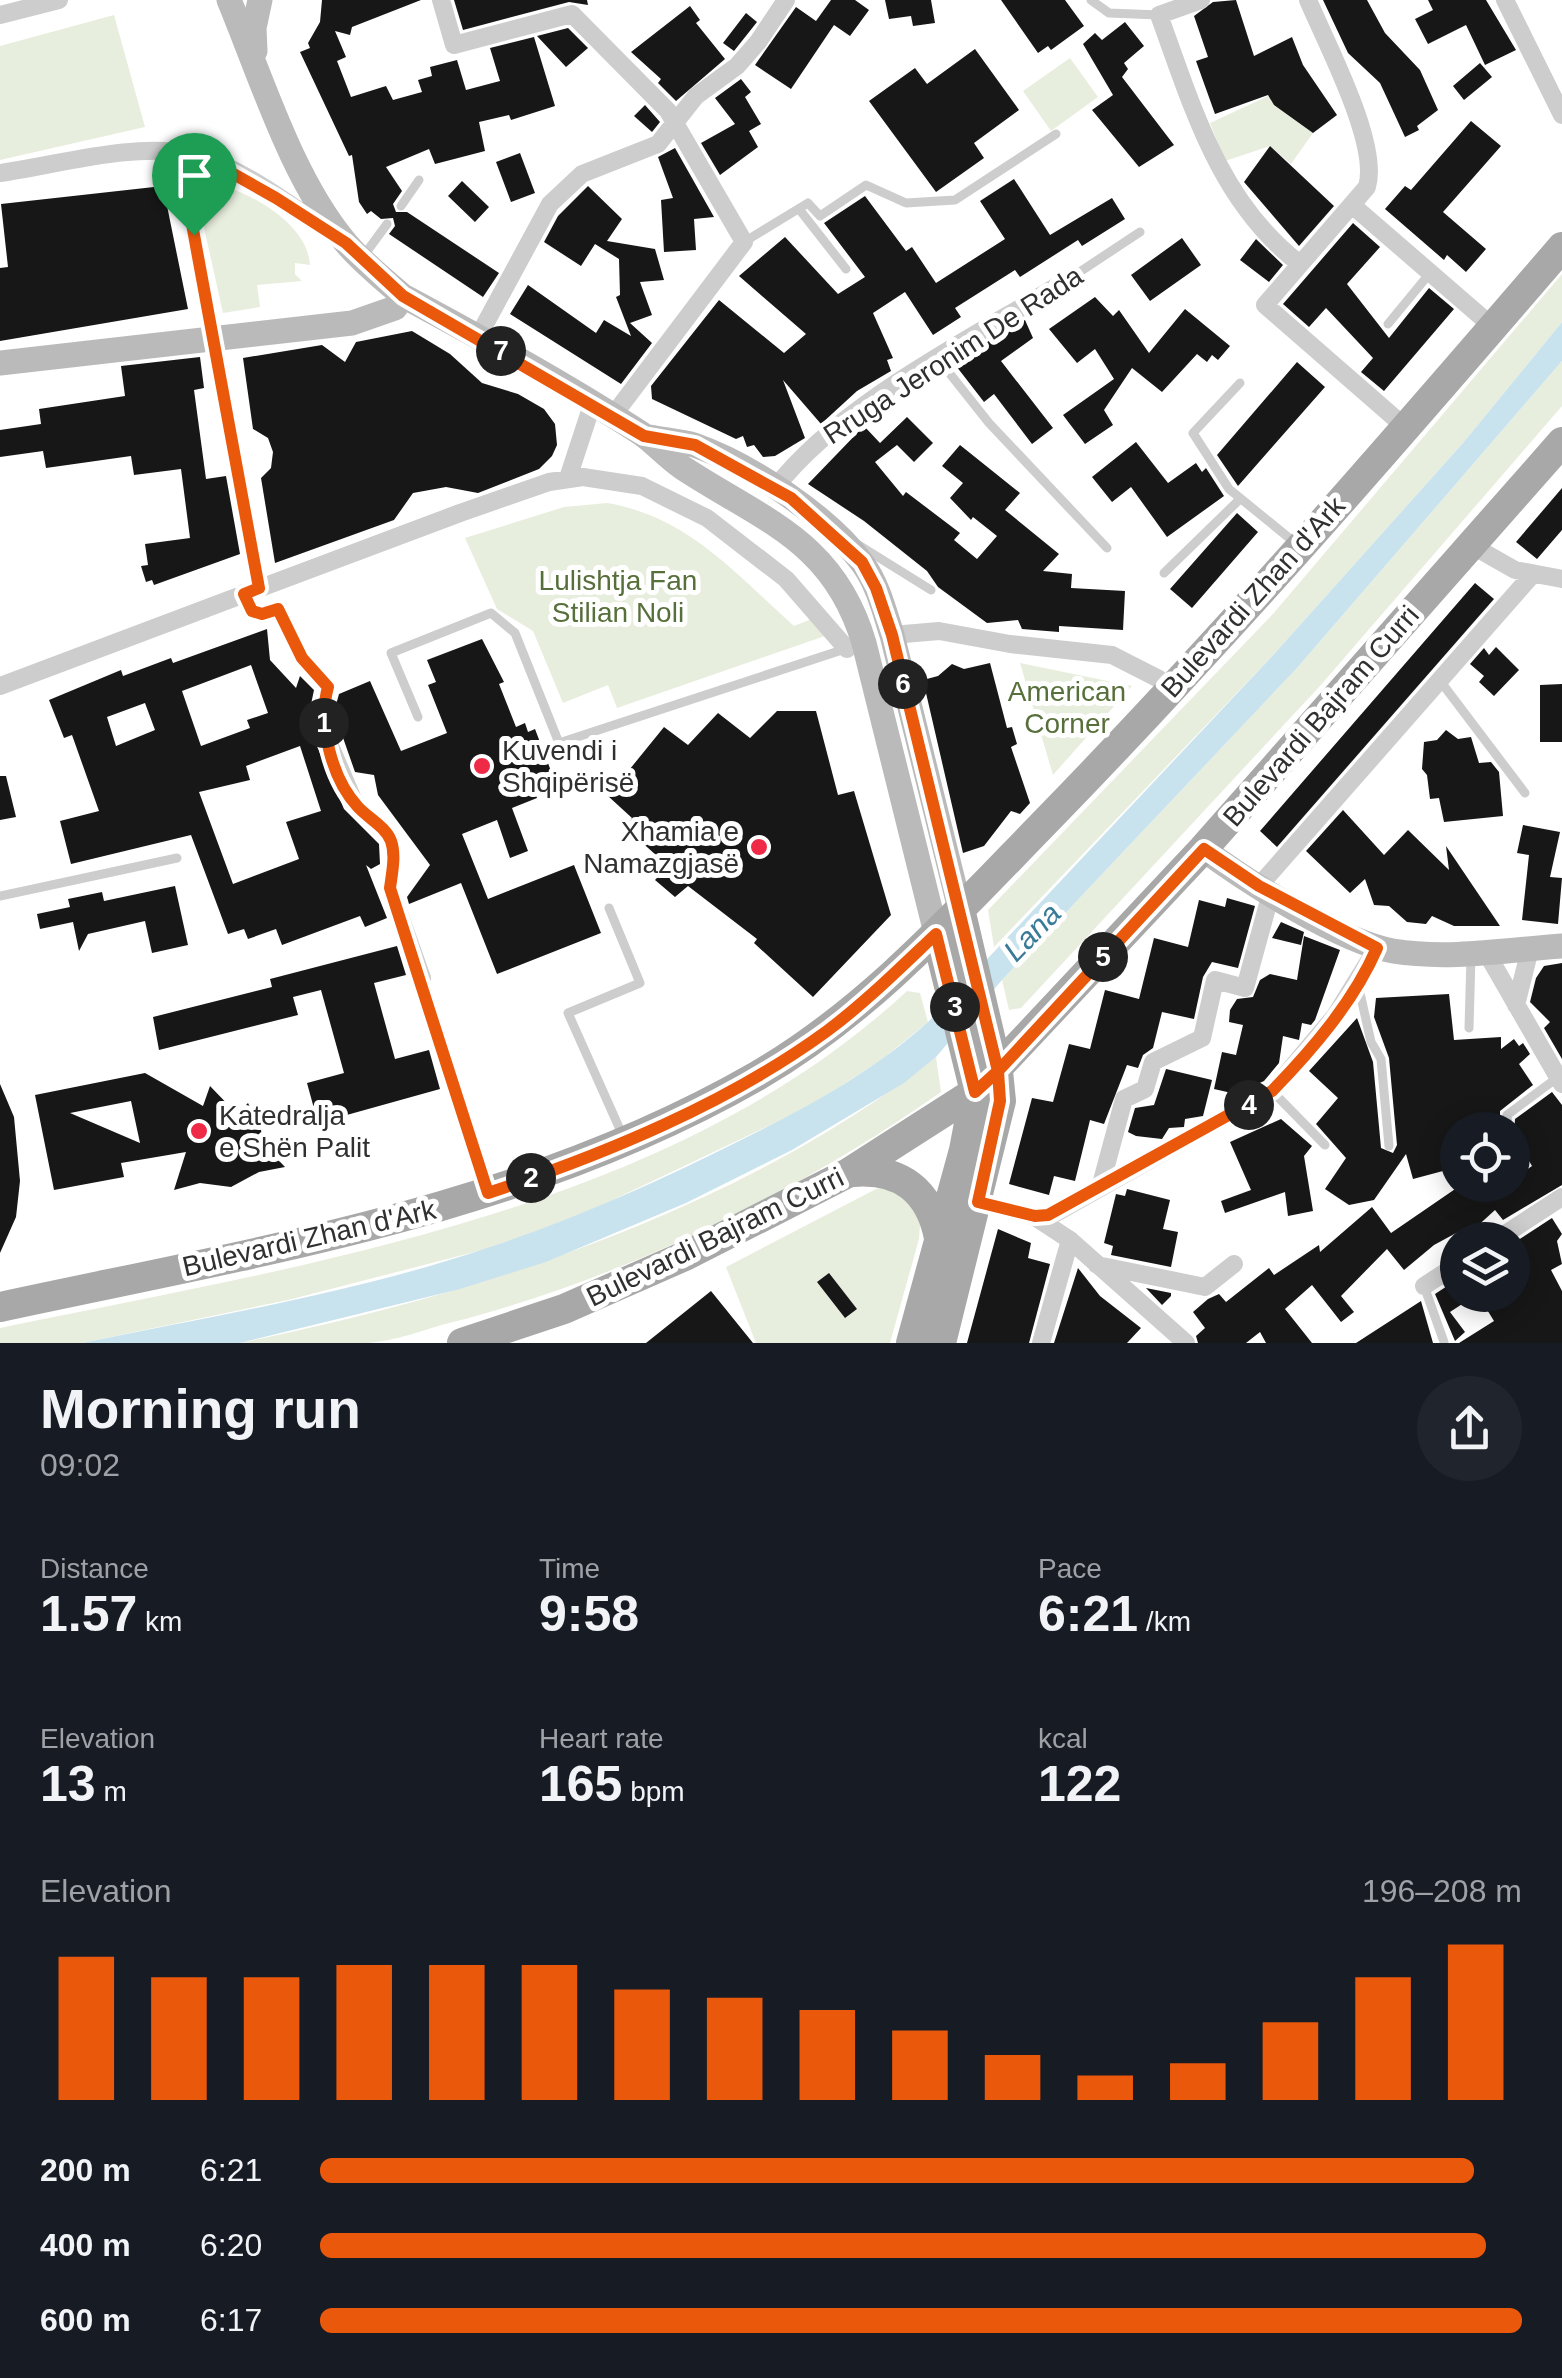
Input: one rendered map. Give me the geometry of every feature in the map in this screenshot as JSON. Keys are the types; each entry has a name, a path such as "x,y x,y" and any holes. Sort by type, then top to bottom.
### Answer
{"main road":[{"path":"229,0 316,198 354,251 403,296 644,436 681,467 758,510 811,552 848,600 855,646 944,964 984,1070 1000,1101 941,1343"},
{"path":"256,66 254,28 260,0"},
{"name":"Bulevardi Zhan d'Ark","path":"0,1307 333,1236 488,1193 626,1140 751,1079 806,1045 872,994 960,909 1301,547 1562,247"},
{"path":"0,364 352,323 395,308 403,296"},
{"path":"644,436 695,445 775,488 836,535 873,581 892,635 969,946 984,1070 911,1343"},
{"name":"Bulevardi Bajram Curri","path":"462,1343 611,1290 850,1172 984,1070 1204,849 1562,442"},
{"path":"1204,849 1265,890 1377,948 1418,954 1562,946"},
{"path":"850,1172 882,1172 911,1184 931,1208 939,1240"}],"street":[{"path":"0,15 59,0"},
{"path":"441,0 454,45 572,14 659,100 676,122 744,242 602,411 568,478"},
{"path":"478,337 550,204 591,170 658,144 696,96 737,66 786,0"},
{"path":"1201,0 1159,15 1195,113 1233,196 1276,246 1300,264"},
{"path":"1308,0 1366,150 1370,178 1265,305 1405,426"},
{"path":"1504,0 1562,115"},
{"path":"0,174 140,152 179,152 230,171 354,251"},
{"path":"179,152 252,547 252,611 262,614 278,609 302,658 328,687 321,712 328,741 354,804 390,836 394,854 390,888 422,978"},
{"path":"1352,204 1493,327"},
{"name":"Rruga Jeronim De Rada","path":"775,488 824,436 1070,279"},
{"path":"0,686 460,512 568,478 591,477 642,486 707,518 786,579 855,646"},
{"path":"1472,545 1532,575 1562,579"},
{"path":"1100,1188 1124,1100 1145,1089 1153,1062 1202,1038 1215,980 1245,988 1265,890 1532,575"},
{"path":"892,635 940,631 998,643 1112,655 1159,679"},
{"path":"1035,1216 1062,1210 1272,1091 1299,1063 1358,984 1377,948"},
{"path":"1516,1005 1530,949"},
{"path":"1479,953 1516,1005 1560,1080"},
{"path":"1524,1222 1562,1198"},
{"path":"978,1202 1035,1216 1070,1240 1186,1343"},
{"path":"1041,1343 1070,1240"},
{"path":"1096,1265 1205,1287 1234,1264"},
{"path":"1424,1286 1440,1276"}],"lane":[{"path":"1090,0 1108,13 1159,15"},
{"path":"744,242 808,203 820,216 866,184 906,203 954,200 1056,134"},
{"path":"402,206 419,180"},
{"path":"798,208 846,270"},
{"path":"354,251 387,224"},
{"name":"Rruga Jeronim De Rada","path":"1070,279 1140,232"},
{"path":"1388,324 1430,273"},
{"path":"939,360 989,423 1107,548"},
{"path":"1240,383 1193,433 1212,466 1240,499 1301,547"},
{"path":"1164,573 1240,499"},
{"path":"836,535 873,550 931,590"},
{"path":"418,717 391,654 491,612 515,633 559,742 892,635"},
{"path":"1441,682 1526,793"},
{"path":"0,896 177,858"},
{"path":"610,908 640,982 568,1013 626,1140"},
{"path":"1469,1028 1479,953"},
{"path":"422,978 488,1193"},
{"path":"1358,984 1371,1042 1381,1059 1390,1146"},
{"path":"1514,1112 1560,1080"},
{"path":"1272,1091 1325,1145"},
{"path":"1424,1286 1444,1342"}],"green space":[{"path":"114,15 145,127 0,160 0,46"},
{"path":"1070,58 1098,97 1051,131 1023,91"},
{"path":"1268,96 1313,133 1291,164 1270,146 1225,161 1210,123"},
{"path":"193,178 248,196 283,218 306,248 310,265 295,263 295,274 302,281 257,285 260,307 223,313"},
{"path":"1562,274 1562,322 1463,443 1275,653 994,947 988,910 1272,615"},
{"path":"1562,361 1562,406 1320,686 1021,1008 1009,1010 1002,980 1297,668"},
{"name":"Lulishtja Fan Stilian Noli","path":"607,503 662,520 686,534 794,626 814,618 825,636 617,708 608,685 563,703 533,631 497,609 465,538 564,507"},
{"name":"American Corner","path":"1020,663 1132,686 1053,775"},
{"path":"907,991 920,993 928,1022 880,1061 808,1107 579,1216 486,1249 288,1300 82,1343 0,1343 0,1328 359,1252 479,1218 596,1178 708,1128 812,1066"},
{"path":"936,1057 941,1092 828,1165 642,1258 513,1305 388,1340 240,1343 423,1299 605,1239 693,1202 779,1159 860,1111"},
{"path":"889,1187 910,1196 920,1225 890,1343 756,1343 726,1267 876,1189"}],"water":[{"name":"Lana","path":"1562,322 1562,361 1297,668 1002,980 936,1057 904,1083 792,1150 686,1203 546,1262 460,1289 240,1343 82,1343 339,1290 521,1236 614,1200 705,1158 860,1074 928,1022 1275,653 1463,443"}],"building":[{"path":"322,0 421,0 352,27 350,35 335,31 346,57 337,61 351,97 386,86 393,100 422,92 418,80 432,76 430,67 457,60 466,90 500,81 490,48 534,37 555,106 511,120 509,115 479,122 485,151 435,164 429,149 386,167 402,191 393,204 396,212 407,212 499,273 483,297 389,234 395,226 393,218 381,219 371,211 367,214 359,202 352,155 349,156 300,52 310,48 308,43 320,22"},
{"path":"454,0 587,0 588,5 569,2 463,30"},
{"path":"831,0 855,0 869,10 850,36 834,25 791,89 755,65 796,7 816,21"},
{"path":"885,0 931,0 935,23 913,26 911,16 889,19"},
{"path":"1001,0 1065,0 1084,26 1051,50 1048,46 1038,53"},
{"path":"1236,0 1254,56 1292,37 1303,65 1337,115 1313,133 1274,105 1268,95 1215,114 1196,61 1208,57 1194,16 1213,2"},
{"path":"1323,0 1367,0 1385,33 1420,70 1438,110 1417,126 1419,130 1405,137 1380,83 1348,53"},
{"path":"1428,0 1486,0 1516,50 1485,65 1466,25 1428,44 1415,19 1433,10"},
{"path":"690,6 700,20 696,23 725,59 676,101 658,83 661,79 631,52"},
{"path":"746,13 757,22 734,51 723,43"},
{"path":"1125,22 1144,46 1124,63 1128,69 1122,77 1174,145 1139,167 1092,110 1113,95 1083,44 1095,33 1102,40"},
{"path":"568,28 588,48 566,67 537,36"},
{"path":"975,49 1019,110 974,143 984,158 936,192 869,101 915,68 927,84"},
{"path":"1480,63 1492,77 1464,100 1453,86"},
{"path":"741,79 751,92 745,97 761,124 749,131 758,147 720,175 701,143 735,124 715,98"},
{"path":"645,105 660,122 652,132 634,116"},
{"path":"1471,121 1501,146 1443,212 1486,249 1466,272 1447,255 1444,260 1385,209 1405,186 1411,190"},
{"path":"1270,146 1334,206 1299,246 1244,182"},
{"path":"675,148 714,217 694,219 696,250 664,252 661,200 673,198 658,157"},
{"path":"520,153 535,193 511,202 496,162"},
{"path":"1014,179 1050,235 1112,198 1125,219 1082,246 1078,240 1020,277 1015,270 955,308 961,317 933,335 905,292 873,313 893,358 887,360 891,371 857,391 821,424 783,380 805,438 775,456 763,457 754,445 747,447 743,436 736,439 652,399 651,386 719,300 784,353 806,334 739,276 785,237 838,294 865,277 824,223 865,196 906,251 912,247 936,283 1005,239 980,201"},
{"path":"462,181 489,207 475,222 448,196"},
{"path":"163,186 188,309 0,341 0,268 8,267 1,204"},
{"path":"588,186 622,219 607,241 655,249 664,280 640,282 652,315 630,323 652,343 621,384 510,314 528,285 596,333 604,320 631,336 616,297 620,295 619,259 595,244 581,266 544,242 558,216"},
{"path":"1353,223 1380,247 1347,284 1389,338 1429,288 1454,309 1384,391 1361,372 1373,358 1326,308 1309,327 1283,304"},
{"path":"1182,238 1201,265 1150,301 1131,275"},
{"path":"1256,239 1283,265 1269,282 1240,260"},
{"path":"1095,297 1113,316 1119,310 1149,353 1185,309 1230,346 1218,360 1212,355 1207,362 1197,354 1162,392 1132,368 1104,410 1113,425 1085,444 1063,415 1114,379 1095,349 1077,363 1049,329"},
{"path":"1025,320 1033,338 1001,361 1053,428 1032,444 994,394 984,402 953,362"},
{"path":"412,331 450,354 482,383 518,394 544,409 555,424 557,445 552,456 539,469 478,493 446,487 413,493 394,520 275,563 261,478 271,468 273,452 268,438 253,429 243,358 322,345 345,362 356,342"},
{"path":"200,357 204,388 194,390 206,479 226,476 240,554 154,585 152,580 146,582 141,566 148,565 145,544 190,538 181,469 134,475 131,456 46,468 43,451 0,457 0,430 41,424 39,409 125,396 121,366"},
{"path":"1297,362 1325,387 1238,486 1217,455"},
{"path":"907,417 933,443 914,462 897,445 875,462 903,496 906,492 960,533 954,540 977,559 997,536 973,517 971,520 950,498 963,483 942,466 960,445 1020,493 1005,510 1059,554 1043,571 1072,574 1071,588 1125,591 1123,630 1059,626 1059,632 1022,629 1018,620 987,623 938,587 927,571 864,521 808,484 864,426 880,443"},
{"path":"1136,442 1168,483 1196,463 1202,472 1206,468 1224,496 1167,537 1131,487 1112,502 1092,477"},
{"path":"1562,488 1562,530 1537,559 1516,542"},
{"path":"1237,513 1258,532 1192,608 1170,589"},
{"path":"1475,583 1494,599 1277,847 1260,831"},
{"path":"267,629 270,660 296,688 300,676 314,690 309,714 316,744 344,809 379,844 380,864 371,869 366,865 387,918 365,927 360,916 282,945 276,929 248,939 244,929 228,934 191,835 71,864 60,821 99,811 72,735 64,738 49,700 121,670 123,676 171,658 173,663","holes":["251,665 268,713 247,720 250,728 201,746 182,691","145,703 155,730 116,746 107,717","300,746 321,811 286,822 299,859 233,884 199,792 250,780 246,766"]},
{"path":"482,639 504,682 499,684 516,727 525,723 528,732 535,729 551,771 544,774 546,781 533,786 537,798 512,808 528,851 510,858 497,820 462,834 488,899 574,865 601,933 497,974 461,883 409,904 407,897 430,865 378,795 374,775 355,772 334,712 339,694 370,681 401,751 447,733 428,685 436,682 427,660"},
{"path":"1496,647 1519,670 1494,696 1479,682 1484,676 1470,664 1484,648 1489,655"},
{"path":"990,663 1007,728 1012,727 1017,744 1011,747 1030,803 1020,814 1011,811 984,846 963,853 923,680 938,676 952,664 964,669"},
{"path":"1562,684 1562,742 1540,742 1540,685"},
{"name":"Xhamia e Namazgjasë","path":"777,711 816,711 838,795 854,791 891,915 813,997 754,943 757,939 688,886 675,897 655,880 668,866 626,828 632,818 608,796 664,727 688,745 718,713 750,738"},
{"path":"1446,730 1458,739 1471,737 1479,763 1491,762 1499,772 1503,816 1444,822 1439,798 1430,799 1427,775 1422,769 1424,742 1437,740"},
{"path":"0,776 6,776 16,817 0,820"},
{"path":"1343,810 1384,855 1408,830 1449,870 1446,846 1500,926 1454,926 1432,916 1426,924 1407,922 1389,906 1374,905 1365,879 1350,893 1306,851"},
{"path":"1523,825 1560,832 1550,877 1562,878 1558,924 1522,920 1529,855 1517,853"},
{"path":"175,886 188,945 152,953 145,921 88,934 79,951 73,922 40,929 37,914 70,907 68,899 102,892 104,901"},
{"path":"1227,898 1255,906 1238,968 1212,962 1203,977 1194,1019 1162,1012 1153,1048 1143,1055 1138,1068 1127,1065 1104,1124 1090,1120 1075,1181 1054,1176 1049,1195 1009,1184 1032,1098 1053,1102 1069,1044 1090,1049 1105,990 1139,999 1154,938 1188,947 1199,900 1225,907"},
{"path":"1281,922 1304,932 1301,945 1272,938"},
{"path":"1304,936 1340,950 1315,1020 1311,1025 1302,1023 1299,1040 1283,1036 1279,1063 1264,1081 1236,1094 1214,1089 1222,1052 1236,1055 1243,1025 1229,1022 1230,1010 1237,999 1253,997 1260,980 1270,974 1297,980"},
{"path":"397,946 406,975 374,983 395,1059 429,1050 440,1089 318,1123 307,1083 344,1073 321,990 293,997 298,1015 159,1050 153,1017 272,987 270,979"},
{"path":"1562,963 1562,1059 1544,1028 1550,1022 1530,1002 1536,978 1544,966"},
{"path":"1449,994 1454,1040 1501,1037 1501,1049 1514,1039 1519,1046 1523,1043 1530,1054 1519,1064 1533,1085 1500,1112 1440,1112 1440,1172 1413,1179 1406,1154 1374,1200 1349,1205 1325,1189 1346,1158 1316,1124 1338,1098 1309,1071 1357,1018 1373,1062 1381,1148 1393,1153 1397,1145 1389,1058 1374,1017 1376,998"},
{"path":"1166,1069 1212,1080 1203,1116 1185,1119 1184,1127 1169,1128 1162,1139 1128,1132 1135,1108 1154,1105"},
{"name":"Katedralja e Shën Palit","path":"145,1073 203,1106 210,1086 237,1114 248,1103 261,1129 262,1143 285,1167 259,1172 231,1187 200,1183 174,1190 186,1152 121,1163 124,1177 54,1190 35,1095","holes":["131,1101 140,1143 70,1113"]},
{"path":"0,1084 14,1117 20,1181 16,1217 0,1253"},
{"path":"1552,1092 1562,1105 1562,1185 1503,1220 1495,1210 1482,1222 1440,1222 1440,1242 1404,1270 1387,1249 1341,1296 1354,1312 1341,1322 1312,1285 1285,1309 1312,1343 1266,1343 1260,1332 1246,1343 1198,1343 1196,1336 1205,1328 1193,1312 1208,1299 1219,1294 1226,1302 1269,1268 1274,1275 1319,1245 1320,1252 1372,1207 1391,1233 1440,1199 1530,1202 1530,1112 1525,1112"},
{"path":"1281,1119 1312,1146 1304,1156 1313,1211 1288,1216 1285,1192 1225,1213 1221,1201 1251,1190 1230,1142"},
{"path":"1127,1189 1170,1200 1163,1229 1178,1232 1171,1267 1111,1255 1113,1246 1104,1243 1116,1194 1125,1196"},
{"path":"1552,1218 1562,1234 1557,1241 1562,1264 1551,1270 1562,1291 1562,1343 1459,1343 1494,1321 1488,1312 1530,1312 1530,1232"},
{"path":"998,1229 1031,1243 1028,1258 1050,1264 1029,1343 967,1343"},
{"path":"1078,1268 1100,1296 1141,1328 1127,1343 1054,1343"},
{"path":"829,1273 857,1309 845,1318 817,1282"},
{"path":"1146,1288 1171,1293 1171,1296 1162,1305"},
{"path":"711,1291 753,1343 646,1343"},
{"path":"1421,1301 1433,1343 1356,1343"},
{"path":"1443,1312 1450,1312 1465,1332 1455,1341"}],"place":[{"name":"Kuvendi i Shqipërisë","path":"482,766"},
{"name":"Xhamia e Namazgjasë","path":"759,847"},
{"name":"Katedralja e Shën Palit","path":"199,1131"}],"route":[{"path":"194,235 179,152 214,163 276,198 346,243 403,296 644,436 695,445 775,488 816,516 846,544 873,581 892,635 998,1071 1204,849 1259,886 1377,948 1358,984 1299,1063 1272,1091 1048,1215 1035,1216 978,1202 1000,1101 998,1071 975,1092 936,934 830,1029 784,1060 626,1140 488,1193 390,888 394,854 390,836 354,804 338,772 321,712 328,687 320,673 302,658 278,609 262,614 252,611 244,594 259,588 194,235"}]}
